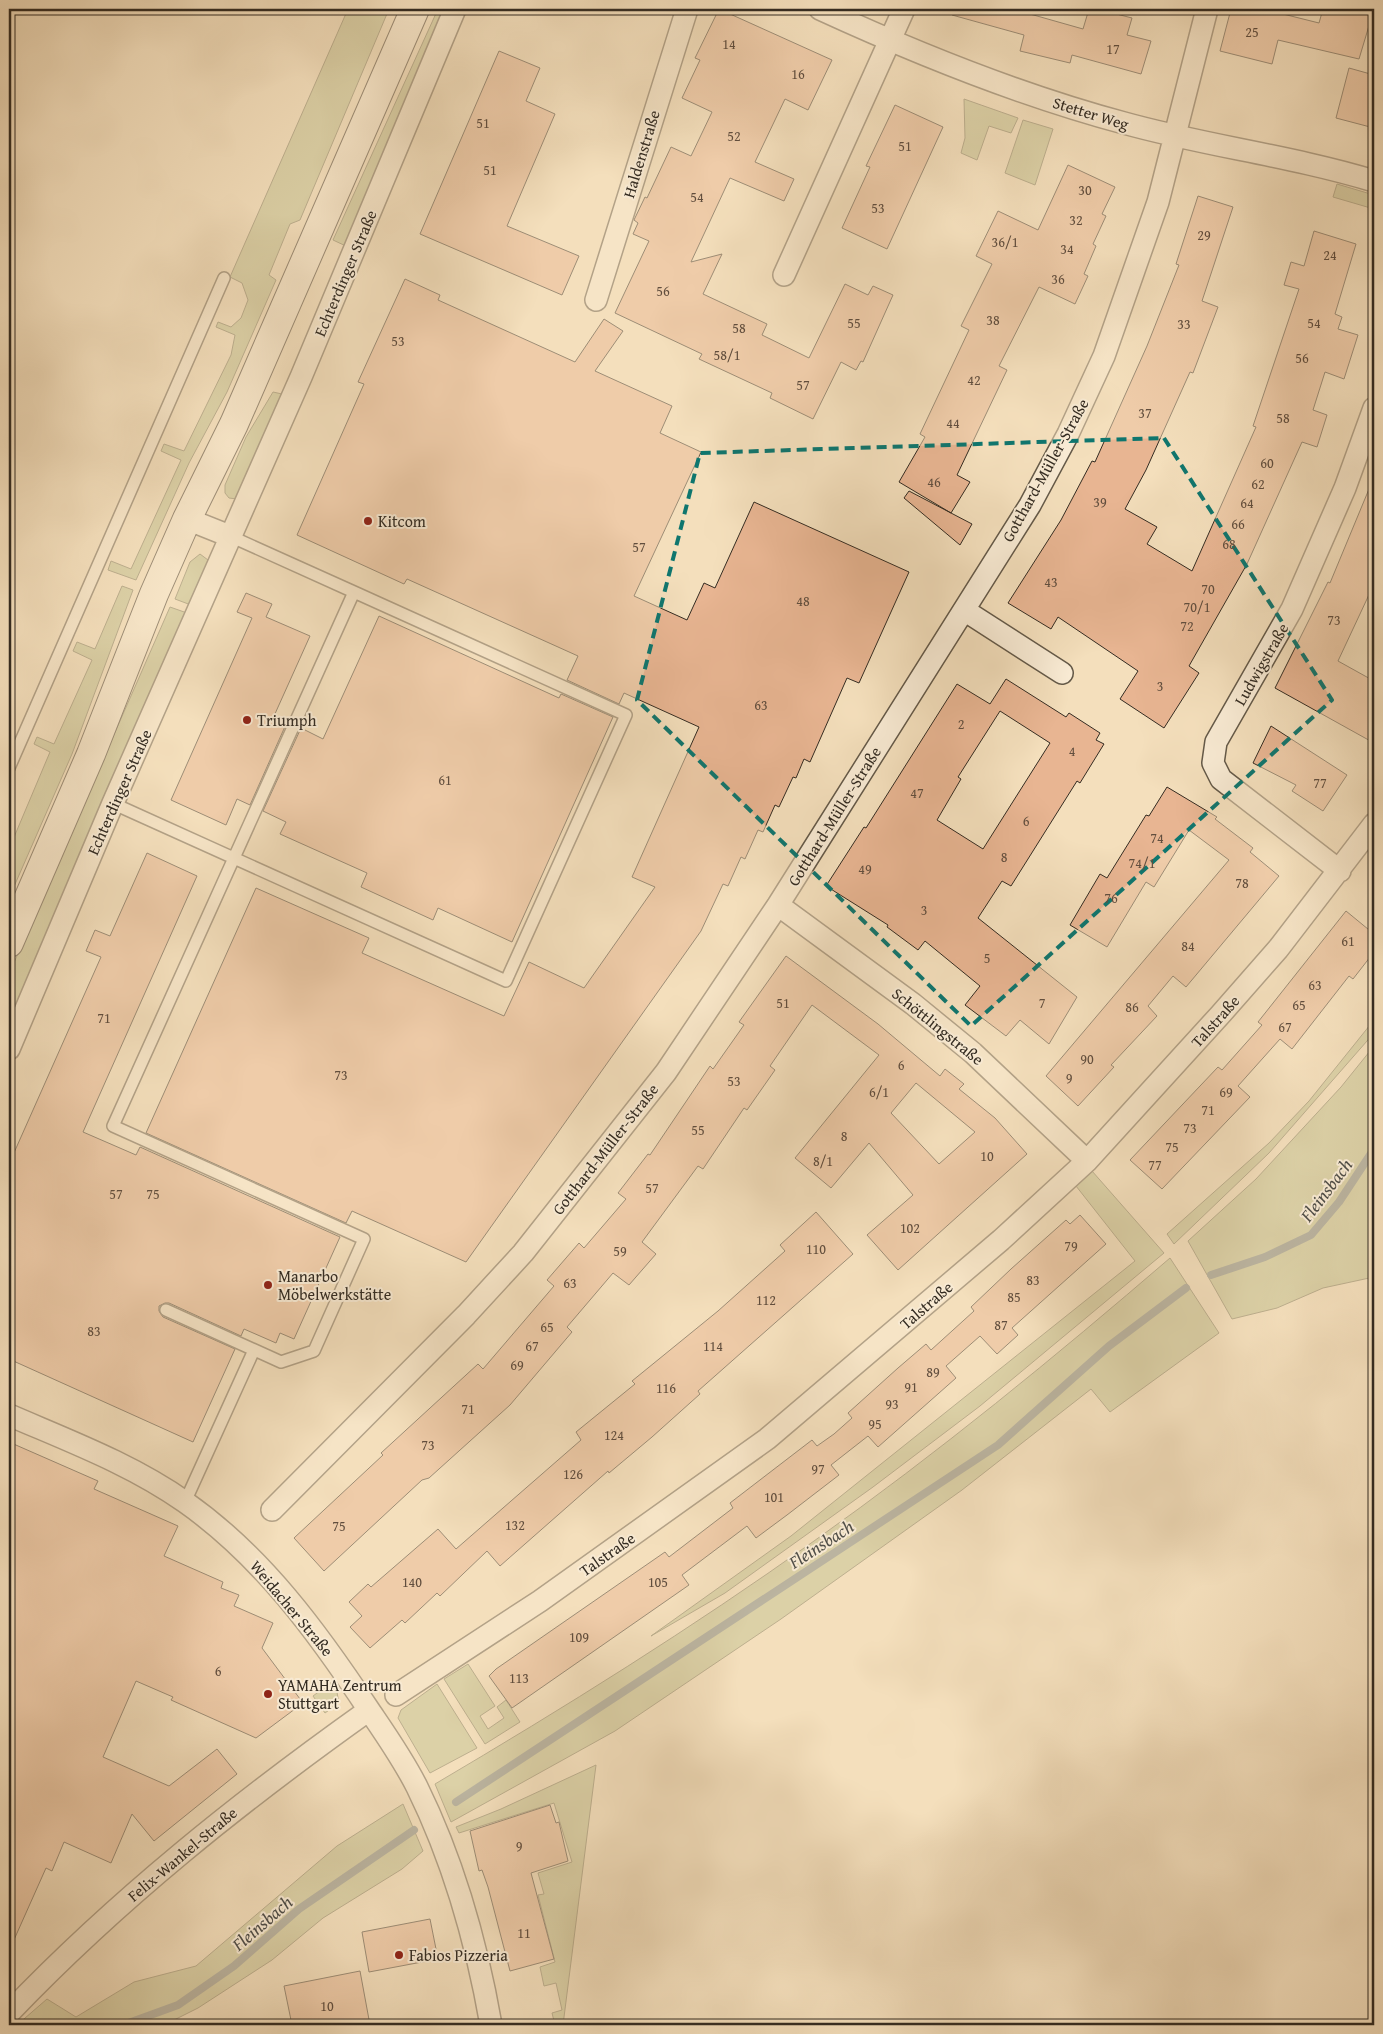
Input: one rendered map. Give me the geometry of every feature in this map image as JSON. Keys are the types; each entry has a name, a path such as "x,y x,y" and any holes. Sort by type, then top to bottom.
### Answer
{"main road":[{"path":"9,943 90,754 154,594 187,518 234,424 415,9"}],"street":[{"name":"Echterdinger Straße","path":"9,1049 113,803 305,368 455,9"},
{"name":"Haldenstraße","path":"596,300 687,9"},
{"name":"Stetter Weg","path":"820,9 891,41 1067,107 1175,136 1306,163 1374,181"},
{"path":"784,275 904,9"},
{"name":"Gotthard-Müller-Straße","path":"272,1510 466,1315 523,1253 666,1072 778,905 1030,505 1068,434 1104,356 1158,202 1207,9"},
{"name":"Ludwigstraße","path":"1340,871 1221,779 1213,763 1216,742 1296,600 1346,488 1374,408"},
{"path":"187,518 232,537"},
{"path":"964,610 1062,673"},
{"name":"Talstraße","path":"396,1694 540,1601 767,1438 963,1272 1087,1160 1272,956 1340,871 1374,824"},
{"name":"Schöttlingstraße","path":"778,905 913,1004 980,1060 1087,1160"},
{"name":"Weidacher Straße","path":"9,1415 149,1478 185,1502 236,1543 287,1599 331,1652 397,1751 417,1787 436,1831 464,1912 491,2025"},
{"name":"Felix-Wankel-Straße","path":"9,2012 122,1904 184,1851 292,1765 369,1710"}],"lane":[{"path":"9,768 224,278"},
{"path":"113,803 506,981 614,742 626,715 232,537"},
{"path":"166,1310 281,1362 314,1352 364,1239 113,1126 354,592"},
{"path":"185,1502 254,1350"}],"highlighted area":[{"path":"1164,438 1332,700 971,1026 637,700 700,453"}],"green space":[{"path":"348,9 389,9 300,220 290,224 269,275 276,280 227,392 189,463 136,580 108,570 111,561 131,569 181,460 161,451 164,444 184,451 231,355 235,335 216,327 218,322 231,327 241,318 248,300 242,283 230,277"},
{"path":"438,9 447,9 348,247 333,240"},
{"path":"964,99 1018,118 1011,133 989,126 977,160 961,153 965,138"},
{"path":"1023,120 1053,129 1035,185 1005,173"},
{"path":"1337,184 1374,195 1374,209 1333,197"},
{"path":"273,392 282,394 283,398 237,499 229,498 225,493 225,485 246,437"},
{"path":"200,554 208,560 208,566 191,605 175,599 190,562"},
{"path":"122,586 133,590 72,754 9,898 9,841 12,842 50,752 34,744 37,737 54,744 92,660 73,651 77,642 95,649"},
{"path":"170,607 187,613 9,1020 9,974"},
{"path":"1374,1020 1374,1033 1269,1153 1174,1244 1167,1234 1269,1143 1309,1101"},
{"path":"1374,1046 1374,1277 1323,1288 1277,1308 1232,1319 1188,1241 1256,1179 1341,1087"},
{"path":"1092,1171 1164,1253 980,1406 873,1487 725,1593 651,1636 791,1536 1135,1261 1076,1186"},
{"path":"1170,1258 1219,1333 1110,1412 1091,1389 962,1490 781,1619 615,1731 451,1822 435,1784 627,1667 814,1541 906,1474 995,1404"},
{"path":"468,1664 495,1706 480,1716 488,1729 504,1718 497,1707 506,1700 520,1722 485,1744 444,1679"},
{"path":"332,1682 336,1687 339,1703 325,1713 313,1696"},
{"path":"437,1684 477,1748 430,1773 398,1718 401,1710"},
{"path":"596,1765 563,2025 555,2025 552,2013 562,2010 556,1983 544,1986 540,1967 555,1962 538,1895 544,1894 538,1873 572,1862 554,1803 459,1833 456,1827 501,1809"},
{"path":"403,1804 423,1851 402,1869 323,1918 272,1960 198,2008 164,2025 17,2025 47,1999 76,2017 134,1982 196,1966 337,1846"}],"building":[{"path":"719,9 832,60 808,110 785,99 755,162 794,179 784,201 730,178 691,262 722,254 703,294 767,324 762,335 809,358 845,284 868,295 873,286 893,295 863,362 861,361 856,370 841,362 813,419 770,398 772,393 699,359 702,354 615,313 649,241 633,234 638,223 634,220 645,197 647,198 671,147 691,156 712,112 682,98 700,60 695,58"},
{"path":"953,9 1024,9 1023,12 1083,29 1089,9 1097,9 1132,18 1127,35 1151,41 1141,74 1072,55 1070,63 1020,51 1024,35 952,15"},
{"path":"1231,9 1263,9 1319,23 1323,9 1374,9 1359,59 1278,40 1272,64 1220,51"},
{"path":"499,51 540,68 526,101 555,114 507,226 579,256 562,295 420,234"},
{"path":"1349,68 1374,75 1374,128 1336,118"},
{"path":"895,105 943,127 887,249 842,228 870,167 866,166"},
{"path":"1068,165 1115,187 1102,214 1106,216 1093,244 1096,246 1084,274 1088,276 1075,304 1039,287 999,366 1007,370 957,475 970,482 951,513 899,482 925,437 920,434 969,330 961,326 992,264 976,256 998,211 1038,230"},
{"path":"1198,196 1233,207 1202,301 1218,307 1193,373 1190,372 1146,470 1125,509 1157,527 1147,544 1192,571 1256,427 1253,426 1299,289 1284,285 1291,262 1304,266 1314,231 1356,244 1335,314 1342,317 1338,329 1358,335 1344,379 1325,372 1313,410 1327,415 1317,447 1302,442 1247,564 1189,666 1199,673 1164,728 1120,699 1138,671 1058,617 1051,629 1008,603 1061,520 1092,461 1095,462 1147,346 1179,265 1176,264"},
{"path":"405,279 440,295 438,300 575,362 604,319 623,331 595,371 672,406 660,433 701,452 634,596 687,620 704,583 715,588 754,502 909,572 859,683 847,678 810,762 804,759 796,778 793,777 779,807 775,805 763,832 758,830 745,859 741,857 728,886 723,884 701,931 466,1262 352,1211 346,1223 146,1133 256,888 369,938 362,953 504,1016 529,962 584,988 655,887 632,877 699,727 624,693 619,704 567,680 578,656 407,579 404,584 297,535 364,384 358,382"},
{"path":"1374,477 1374,584 1338,661 1374,681 1374,743 1275,688 1328,582 1330,583"},
{"path":"909,491 972,524 960,545 904,498"},
{"path":"246,593 272,604 266,617 310,636 274,716 287,722 250,805 237,799 226,825 171,800 252,618 237,612"},
{"path":"379,616 559,698 561,694 613,717 512,942 438,908 433,920 361,887 367,873 280,834 286,822 263,811 301,728 323,739"},
{"path":"1006,679 1066,717 1069,713 1100,733 1096,740 1104,744 1080,783 1077,781 1011,886 1002,881 978,918 1077,997 1049,1044 1020,1020 1006,1036 965,1005 980,986 925,941 918,950 887,927 888,925 826,886 864,827 866,828 957,684 990,704","holes":["1000,711 1050,743 983,849 937,820 961,779 958,777"]},
{"path":"1271,726 1347,775 1323,811 1292,791 1296,785 1253,763"},
{"path":"1167,787 1217,817 1215,819 1253,848 1250,852 1279,876 1186,987 1173,976 1148,1006 1157,1016 1111,1065 1114,1067 1078,1106 1046,1076 1229,860 1189,830 1154,887 1146,882 1107,947 1070,925 1100,874 1107,878 1146,815 1149,816"},
{"path":"147,853 197,876 83,1132 136,1155 140,1147 340,1237 294,1339 280,1333 276,1343 244,1329 241,1336 169,1303 159,1306 159,1311 163,1317 235,1349 193,1442 9,1359 9,1164 101,957 86,951 95,930 110,936"},
{"path":"1346,911 1374,934 1374,952 1353,979 1349,976 1292,1049 1280,1039 1238,1086 1250,1097 1162,1189 1130,1160 1218,1067 1222,1070 1262,1025 1258,1022"},
{"path":"786,956 878,1024 940,1076 945,1069 964,1084 959,1089 995,1118 1027,1154 898,1270 867,1235 913,1195 869,1143 831,1188 795,1158 879,1055 812,1005 770,1066 775,1070 747,1110 744,1108 703,1169 698,1166 642,1242 656,1254 629,1285 613,1273 567,1327 572,1332 510,1405 429,1478 422,1480 324,1571 294,1538 383,1455 381,1453 478,1364 483,1369 554,1286 547,1280 579,1243 584,1248 626,1199 618,1193 648,1154 650,1155 710,1066 713,1069 744,1025 739,1022","holes":["916,1083 975,1132 939,1164 891,1113"]},
{"path":"816,1212 853,1254 698,1391 700,1394 652,1437 609,1473 608,1471 500,1566 487,1551 440,1596 437,1593 405,1623 402,1620 370,1648 350,1627 362,1616 349,1602 368,1584 371,1587 438,1529 456,1549 581,1440 576,1432 635,1384 632,1381 718,1311 785,1251 780,1245"},
{"path":"1080,1215 1106,1244 1012,1328 1018,1335 997,1354 980,1336 946,1366 956,1378 878,1447 868,1436 831,1465 839,1475 787,1515 756,1538 747,1526 682,1575 689,1585 512,1708 489,1676 496,1669 665,1552 669,1557 733,1508 730,1503 812,1440 817,1446 834,1434 852,1418 848,1413 898,1368 926,1344 931,1350 974,1311 971,1307 1011,1269 1066,1220 1070,1224"},
{"path":"9,1442 98,1481 94,1489 178,1526 164,1556 223,1582 221,1588 239,1595 234,1606 273,1623 262,1648 303,1703 256,1738 171,1700 173,1697 136,1681 103,1757 169,1786 217,1749 237,1774 154,1841 132,1814 111,1863 64,1842 52,1871 46,1868 9,1951"},
{"path":"550,1805 556,1823 559,1822 568,1861 531,1873 554,1959 510,1971 488,1887 482,1870 479,1871 470,1831"},
{"path":"430,1919 438,1959 369,1972 362,1932"},
{"path":"360,1971 370,2025 292,2025 284,1986"}],"waterway":[{"name":"Fleinsbach","path":"1211,1275 1265,1257 1311,1235 1339,1202 1374,1149"},
{"name":"Fleinsbach","path":"456,1802 998,1445 1109,1346 1186,1288"},
{"name":"Fleinsbach","path":"123,2025 178,2005 234,1966 299,1909 414,1830"}],"place":[{"name":"Kitcom","path":"368,521"},
{"name":"Triumph","path":"247,720"},
{"name":"Manarbo Möbelwerkstätte","path":"268,1285"},
{"name":"YAMAHA Zentrum Stuttgart","path":"268,1694"},
{"name":"Fabios Pizzeria","path":"399,1955"}]}
